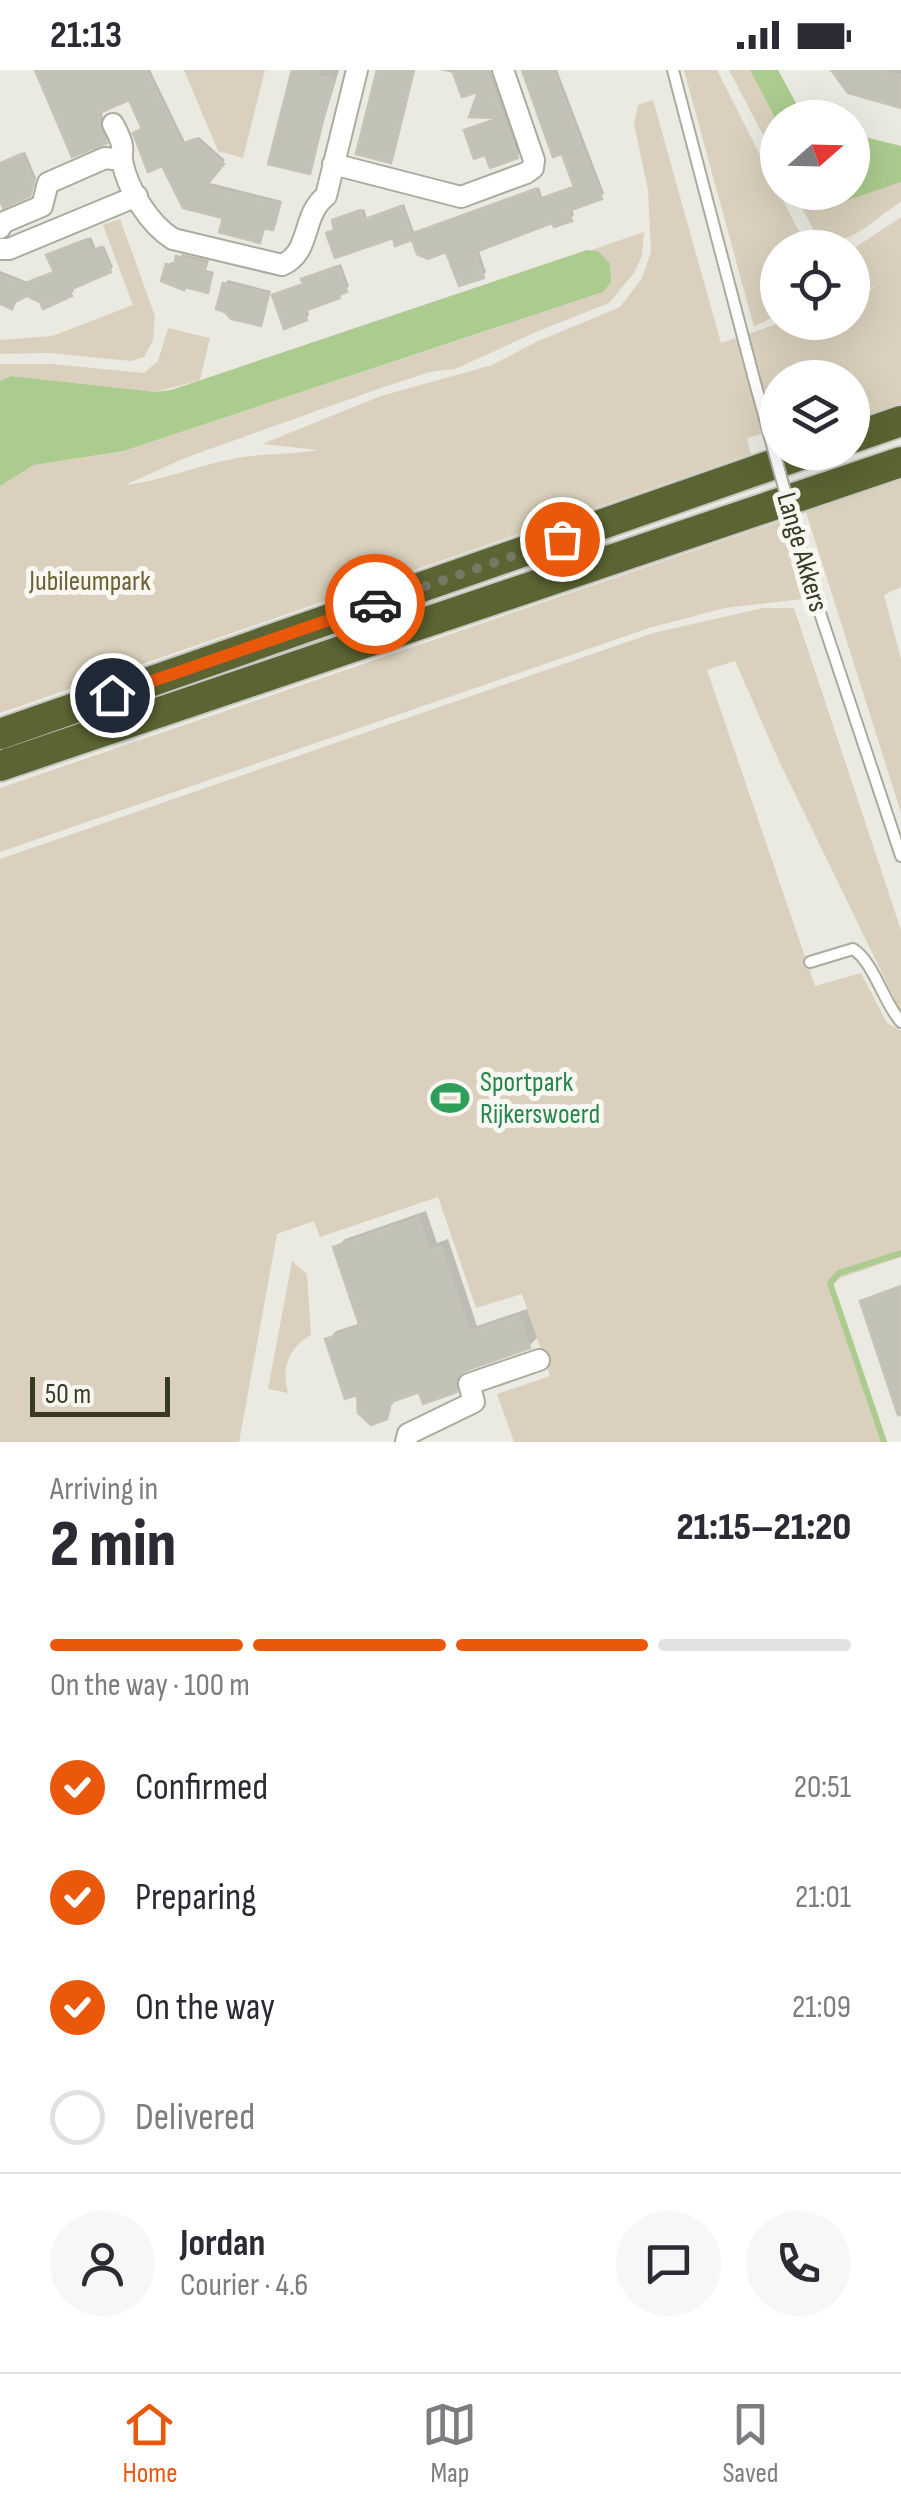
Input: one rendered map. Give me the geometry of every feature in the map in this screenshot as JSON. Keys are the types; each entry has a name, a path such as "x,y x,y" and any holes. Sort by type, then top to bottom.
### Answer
{"highway":[{"path":"870,432 901,421"},
{"path":"0,766 901,462"},
{"path":"0,734 760,469"}],"street":[{"path":"113,124 123,147 122,160 150,221 173,240 282,266 300,252 314,205 326,196 357,70"},
{"path":"333,164 461,196 526,173 533,168 534,160 502,70"},
{"path":"0,228 2,222 42,206 48,183 105,158 122,160"},
{"path":"0,249 137,196"},
{"path":"406,1442 408,1434 459,1418 474,1402 469,1384 539,1360"}],"lane":[{"name":"Lange Akkers","path":"672,70 812,589 901,856"},
{"path":"810,962 853,949 862,954 886,1002 901,1022"}],"green space":[{"path":"184,70 265,70 243,158 218,151"},
{"path":"684,70 717,70 760,155 760,210 788,210 798,230 760,230 760,324 754,327"},
{"path":"729,70 750,70 766,100 760,100 760,129"},
{"name":"Jubileumpark","path":"653,100 721,343 760,330 760,340 870,340 870,289 876,287 870,288 870,238 901,217 901,403 870,414 870,360 760,360 760,434 747,438 751,454 0,713 0,486 34,465 125,451 603,292 598,251 591,250 644,232 642,256 634,273 609,303 455,369 430,372 378,389 185,458 125,485 232,459 318,450 262,444 381,396 492,365 620,307 642,278 651,252 648,190 634,124 638,105"},
{"path":"901,182 901,202 861,230 813,230 803,210 870,210 870,193"},
{"path":"120,219 155,316 153,340 144,357 131,361 49,353 0,354 0,340 52,336 133,305 103,225"},
{"path":"168,328 210,338 200,380 156,392 11,376 0,381 0,364 52,364 144,373 158,361"},
{"path":"901,480 901,587 884,595 901,659 901,813 806,512"},
{"path":"781,521 802,599 725,608 649,628 0,852 0,788"},
{"name":"Sportpark Rijkerswoerd","path":"763,608 794,608 901,930 901,1012 778,759 735,661 707,670 815,986 861,973 887,1023 901,1031 901,1257 840,1278 833,1285 886,1442 514,1442 497,1394 550,1376 522,1294 476,1308 438,1197 320,1237 314,1221 277,1234 239,1442 0,1442 0,859 653,633"},
{"path":"292,1261 307,1274 311,1335 288,1360 288,1393 268,1389"}],"shaded area":[{"path":"750,70 778,70 794,100 766,100"},
{"path":"870,138 901,146 901,182 870,193"},
{"path":"587,250 598,251 610,264 611,282 603,292 124,451 34,465 0,486 0,381 11,376 156,392 171,390"}],"building":[{"path":"35,70 146,70 182,144 195,139 224,164 206,186 280,204 273,230 264,228 260,243 219,232 223,218 183,208 162,166 148,172 133,133 142,129 129,100 99,113 100,129 107,143 72,157"},
{"path":"292,70 320,70 318,76 333,79 310,174 268,164"},
{"path":"377,70 414,70 391,163 356,154"},
{"path":"452,70 486,70 518,158 490,168 485,155 474,159 464,130 499,118 469,117 478,92 462,97"},
{"path":"522,70 553,70 602,199 568,211 572,221 554,227 552,223 475,252 484,278 459,286 446,252 428,259 417,254 412,240 395,246 393,238 335,258 326,233 334,230 332,220 360,210 363,220 401,206 411,234 535,189 539,199 574,187 562,154 553,157"},
{"path":"831,70 879,70 901,76 901,108 848,93"},
{"path":"22,154 34,183 30,196 3,208 0,163"},
{"path":"87,239 92,251 101,247 111,272 69,290 72,296 43,309 40,302 27,296 15,302 12,309 0,304 0,275 23,284 54,272 46,255"},
{"path":"176,256 206,264 204,273 212,275 208,293 185,287 184,290 161,281 166,264 174,266"},
{"path":"338,266 347,292 304,311 307,320 284,329 272,295"},
{"path":"223,283 269,294 261,326 231,319 216,309"},
{"path":"418,1218 429,1250 440,1246 469,1332 519,1316 530,1348 464,1371 455,1380 457,1392 423,1404 419,1392 391,1402 387,1419 371,1425 358,1413 357,1395 345,1399 325,1339 360,1327 333,1247"},
{"path":"901,1286 901,1415 898,1415 860,1301"}],"waterway":[{"path":"884,1442 830,1283 839,1273 901,1253"}],"way so far":[{"path":"375,604 562,539"}],"place":[{"name":"Sportpark Rijkerswoerd","path":"450,1098"}],"route":[{"path":"112,695 375,604"}]}
